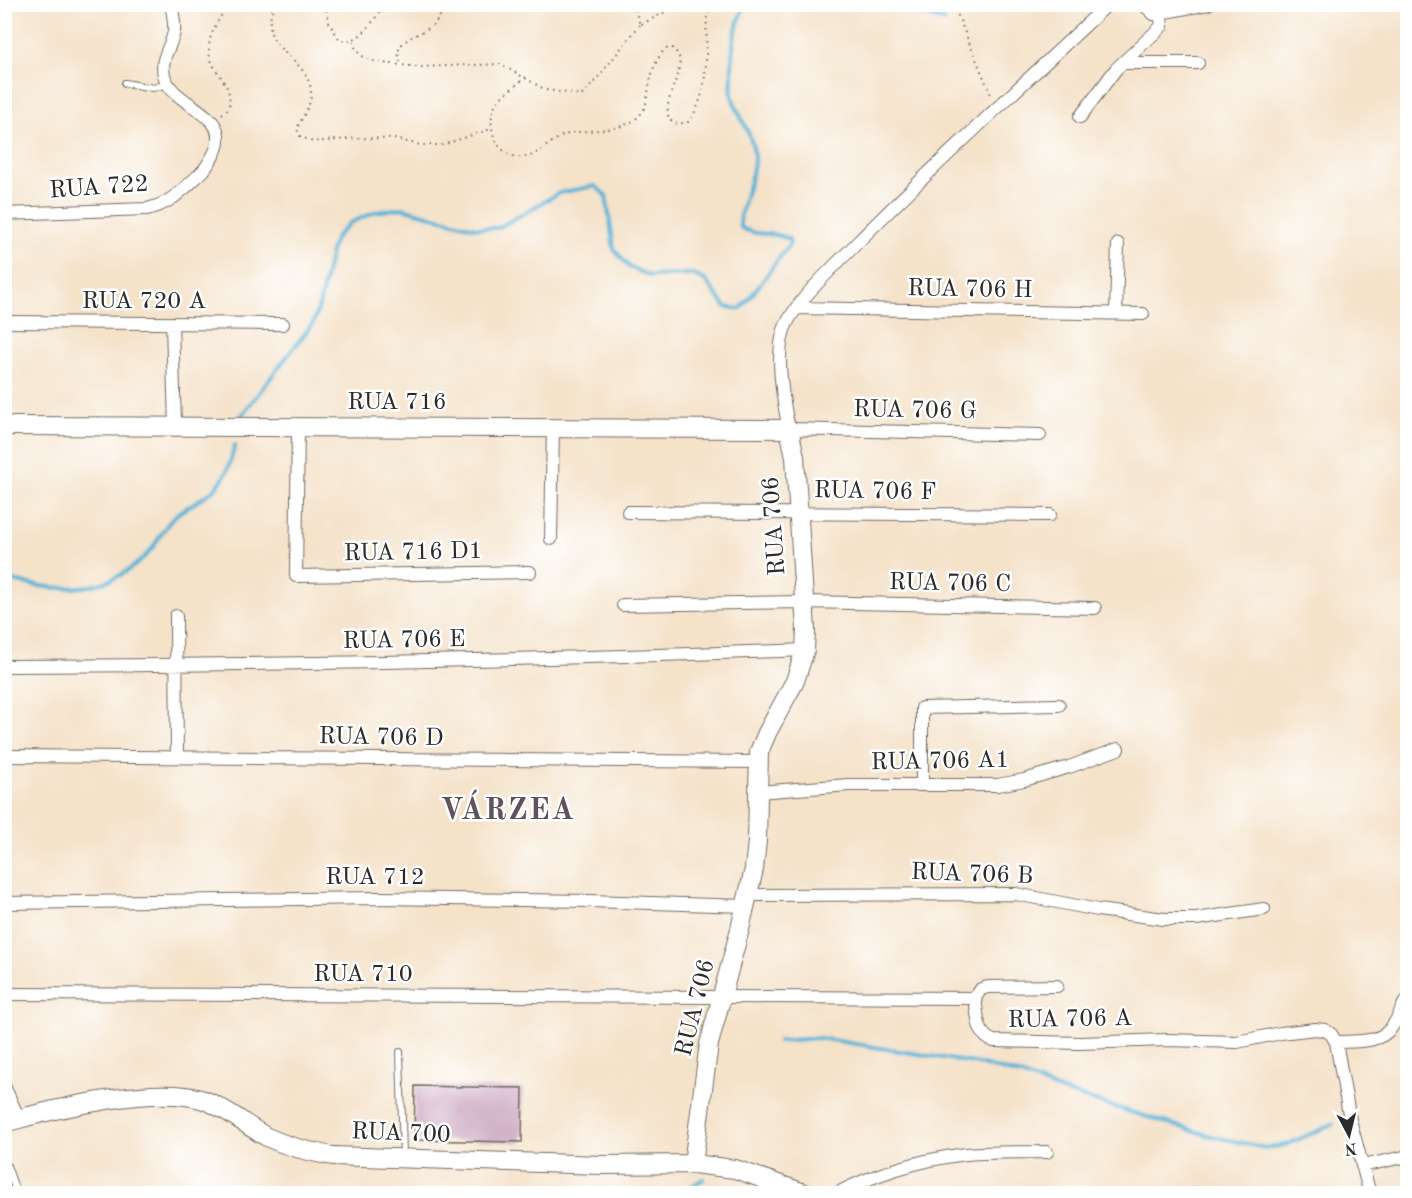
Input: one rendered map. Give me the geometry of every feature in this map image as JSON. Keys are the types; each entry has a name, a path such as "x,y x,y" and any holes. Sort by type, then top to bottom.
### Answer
{"street":[{"path":"171,4 174,30 163,63 164,76 168,84 183,100 212,121"},
{"name":"RUA 706","path":"693,1164 707,1055 756,855 758,762 762,743 795,681 805,650 806,630 795,457 783,396 780,350 784,330 796,308 878,222 1108,4"},
{"path":"1143,4 1154,14 1208,4"},
{"path":"1080,117 1116,69 1162,26 1160,13"},
{"path":"1123,63 1198,63"},
{"name":"RUA 722","path":"4,214 147,209 167,203 206,169 219,140 217,128 212,121"},
{"path":"1116,313 1118,244"},
{"name":"RUA 706 H","path":"796,308 1143,314"},
{"name":"RUA 720 A","path":"4,322 283,324"},
{"path":"172,324 175,427"},
{"name":"RUA 716","path":"4,426 789,429"},
{"name":"RUA 716 D1","path":"298,427 296,576 530,572"},
{"path":"551,539 553,428"},
{"name":"RUA 706 G","path":"789,429 1040,435"},
{"name":"RUA 706 F","path":"628,512 1050,515"},
{"name":"RUA 706 C","path":"622,605 804,602 1095,608"},
{"path":"176,616 177,757"},
{"name":"RUA 706 E","path":"4,666 601,658 805,650"},
{"path":"922,785 922,708 1059,705"},
{"name":"RUA 706 A1","path":"758,792 849,785 1011,784 1069,767 1118,749"},
{"name":"RUA 706 D","path":"4,756 758,762"},
{"name":"RUA 706 B","path":"746,900 1016,894 1164,920 1196,919 1264,909"},
{"name":"RUA 712","path":"4,903 377,898 590,901 746,900"},
{"path":"975,998 981,989 988,987 1057,986"},
{"name":"RUA 710","path":"4,994 721,998"},
{"name":"RUA 706 A","path":"721,998 975,998 980,1029 987,1039 994,1041 1237,1042 1315,1029 1325,1030 1336,1042"},
{"path":"1370,1194 1348,1110 1336,1042 1369,1040 1382,1036 1391,1029 1407,1001"},
{"path":"4,1086 12,1121"},
{"name":"RUA 700","path":"12,1121 126,1098 181,1096 204,1100 267,1137 300,1150 333,1156 602,1165 693,1164 735,1168 807,1194"},
{"path":"836,1194 851,1185 879,1175 948,1157 983,1153 1047,1152"},
{"path":"1362,1166 1407,1156"}],"lane":[{"path":"125,83 153,88 168,84"},
{"path":"400,1052 403,1158"},
{"path":"4,1157 17,1194"}],"path":[{"path":"212,121 229,108 231,98 228,87 211,61 209,47 212,35 228,4"},
{"path":"275,4 269,17 272,39 310,78 311,98 297,129 300,136 313,142 359,138 394,139 422,145 442,145 491,129"},
{"path":"325,4 329,23 340,40 353,41 367,28 385,4"},
{"path":"402,65 398,57 399,49 406,40 436,22 444,4"},
{"path":"636,4 635,9 640,25"},
{"path":"353,41 355,50 361,56 379,63 418,67 500,64 546,90 582,95 600,77 640,25 681,4"},
{"path":"526,77 496,105 491,129 499,148 512,156 531,156 547,143 566,135 626,125 641,114 648,98 650,80 658,56 664,49 674,48 679,57 666,111 669,119 677,124 688,122 696,112 703,87 707,15 712,4"},
{"path":"953,4 997,109"}],"building":[{"path":"415,1086 523,1088 522,1142 414,1140"}],"waterway":[{"path":"241,416 313,323 336,237 350,223 375,212 402,208 476,228 498,228 559,193 595,186 606,195 614,249 629,267 650,276 692,274 705,280 726,307 740,309 790,244 789,239 782,236 752,232 740,227 740,218 754,164 751,140 731,90 734,39 745,4"},
{"path":"895,4 900,8 945,21"},
{"path":"962,14 975,4"},
{"path":"4,579 43,587 63,588 100,584 117,577 133,567 149,552 176,515 216,488 227,472 235,445"},
{"path":"779,1041 819,1038 974,1063 1021,1075 1062,1091 1207,1135 1265,1148 1286,1145 1333,1124"},
{"path":"679,1194 703,1179"}],"district":[{"name":"VÁRZEA","path":"508,811"}]}
